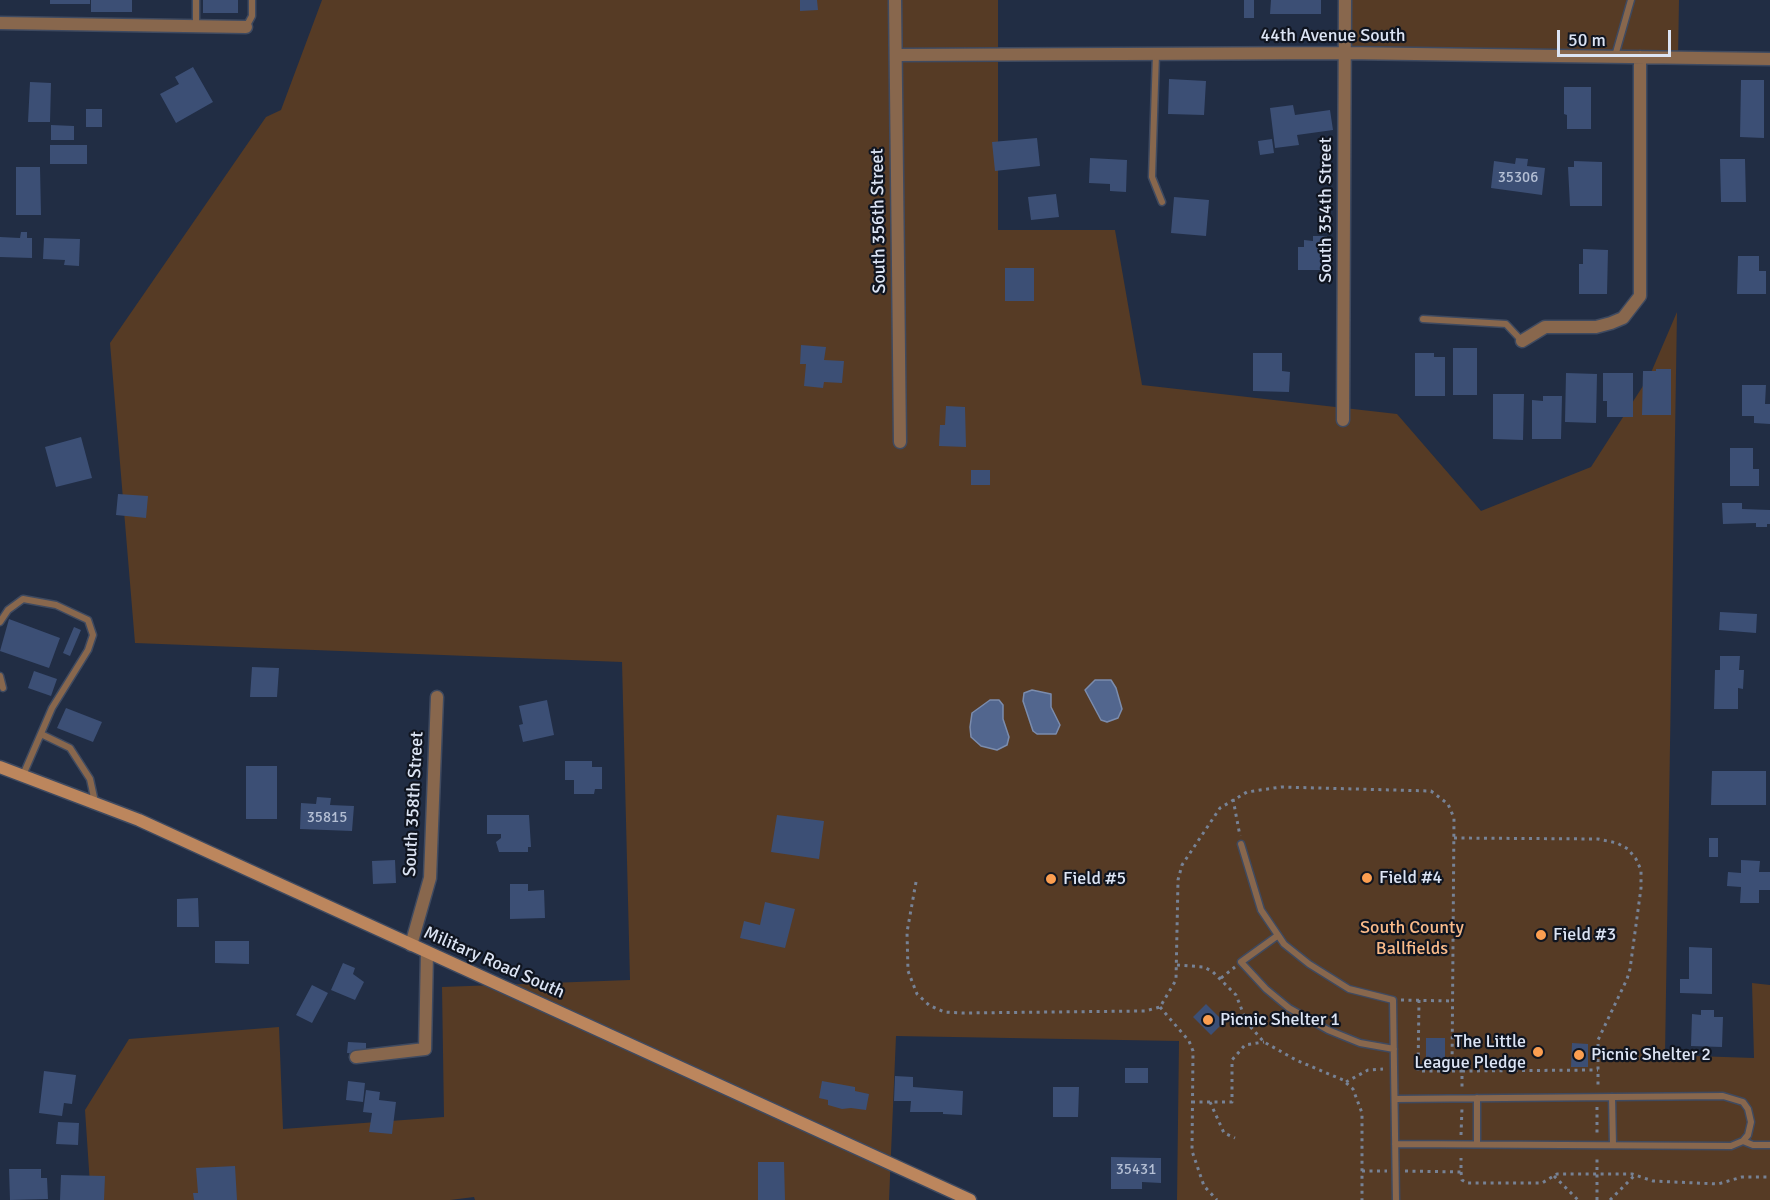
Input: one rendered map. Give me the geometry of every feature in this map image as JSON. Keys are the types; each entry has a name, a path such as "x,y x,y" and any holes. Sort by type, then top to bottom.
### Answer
{"main road":[{"name":"Military Road South","path":"0,767 95,802 970,1200"}],"street":[{"name":"South 356th Street","path":"895,0 900,442"},
{"name":"South 354th Street","path":"1343,420 1345,0"},
{"path":"0,23 246,27"},
{"name":"44th Avenue South","path":"896,55 1344,53 1770,58"},
{"path":"1522,341 1545,327 1596,327 1611,323 1623,318 1640,296 1640,57"},
{"name":"South 358th Street","path":"411,945 430,878 437,697"},
{"path":"356,1057 425,1048 427,953"}],"lane":[{"path":"196,0 196,26"},
{"path":"246,27 252,16 252,0"},
{"path":"1615,57 1631,0"},
{"path":"1156,54 1152,177 1162,202"},
{"path":"1423,319 1506,324 1522,341"},
{"path":"0,622 8,610 22,599 56,605 88,620 93,635 88,650 52,708 23,775"},
{"path":"0,676 3,688"},
{"path":"41,734 70,748 90,779 95,802"},
{"path":"1241,844 1261,910 1277,936 1309,964 1349,989 1393,1000 1396,1200"},
{"path":"1277,936 1241,962 1266,988 1309,1020 1360,1043 1394,1049"},
{"path":"1612,1097 1613,1145"},
{"path":"1395,1099 1729,1097 1743,1102 1750,1114 1750,1129 1743,1141 1731,1146 1395,1144"},
{"path":"1477,1098 1477,1144"},
{"path":"1743,1141 1753,1145 1770,1145"}],"path":[{"path":"916,882 908,921 908,971 916,994 929,1005 944,1012 962,1013 1132,1012 1160,1006 1172,990 1177,965 1178,880 1182,866 1209,821 1220,808 1233,799 1256,790 1281,787 1431,791 1448,804 1452,811 1454,838 1452,1071"},
{"path":"1233,799 1241,844"},
{"path":"1454,838 1598,839 1617,843 1628,849 1636,859 1641,870 1641,888 1630,969 1598,1040 1598,1091"},
{"path":"1221,978 1241,962"},
{"path":"1177,965 1204,967 1221,978 1236,995 1247,1023 1264,1042 1346,1082 1353,1089 1360,1102 1362,1200"},
{"path":"1393,1000 1453,1001"},
{"path":"1419,1000 1419,1071 1598,1070"},
{"path":"1160,1006 1189,1041 1193,1051 1192,1151 1204,1186 1217,1200"},
{"path":"1192,1102 1232,1102 1232,1060 1245,1045 1264,1042"},
{"path":"1346,1082 1368,1070 1394,1069"},
{"path":"1462,1071 1462,1091"},
{"path":"1210,1102 1224,1133 1235,1138"},
{"path":"1461,1140 1462,1107"},
{"path":"1597,1107 1597,1140"},
{"path":"1597,1155 1597,1200"},
{"path":"1461,1158 1462,1180 1467,1183 1542,1183 1554,1176 1597,1174 1635,1175 1653,1181 1718,1184 1742,1177 1770,1177"},
{"path":"1362,1171 1461,1172"},
{"path":"1610,1200 1635,1175"},
{"path":"1554,1176 1578,1200"}],"green space":[{"name":"South County Ballfields","path":"322,0 998,0 998,230 1115,230 1142,385 1397,414 1481,511 1591,467 1650,375 1677,312 1665,1055 1754,1058 1752,983 1770,985 1770,1200 1177,1200 1179,1041 896,1036 889,1200 475,1200 474,1197 450,1200 91,1200 85,1110 129,1039 279,1027 283,1129 444,1117 442,987 630,980 622,662 135,643 110,343 266,117 281,110"},
{"path":"1345,0 1679,0 1678,58 1344,53"}],"water":[{"path":"1095,680 1111,680 1116,688 1122,709 1118,718 1107,722 1101,720 1085,690"},
{"path":"1032,690 1051,694 1051,707 1060,725 1056,734 1037,734 1033,731 1023,701 1024,693"},
{"path":"990,700 999,700 1003,705 1003,719 1009,737 1007,745 997,750 981,746 971,737 972,713"}],"building":[{"path":"50,0 90,0 90,4 50,4"},
{"path":"91,0 132,0 132,12 91,12"},
{"path":"203,0 238,0 238,13 203,13"},
{"path":"800,0 817,0 818,10 800,11"},
{"path":"1244,0 1254,0 1254,18 1244,18"},
{"path":"1271,0 1321,0 1321,14 1270,14"},
{"path":"193,67 213,102 176,123 160,94 179,84 175,77"},
{"path":"1169,79 1206,81 1204,115 1168,114"},
{"path":"1741,80 1764,80 1764,138 1740,137"},
{"path":"30,82 51,83 50,122 28,122"},
{"path":"1564,87 1591,87 1591,129 1567,129 1567,115 1564,114"},
{"path":"1293,105 1295,115 1330,110 1333,130 1297,135 1299,145 1275,148 1270,108"},
{"path":"86,109 102,109 102,127 86,127"},
{"path":"51,125 74,126 74,140 51,140"},
{"path":"1037,138 1040,166 995,171 992,142"},
{"path":"1272,139 1274,153 1260,155 1258,141"},
{"path":"50,145 87,145 87,164 50,164"},
{"path":"1090,158 1127,160 1126,192 1110,191 1110,184 1089,183"},
{"path":"1516,158 1528,159 1527,166 1545,168 1542,195 1491,188 1494,161 1515,164"},
{"path":"1720,159 1745,159 1746,202 1721,202"},
{"path":"1574,161 1602,162 1602,206 1570,206 1568,167 1574,167"},
{"path":"16,167 40,167 41,215 16,215"},
{"path":"1056,194 1059,217 1031,220 1028,197"},
{"path":"1174,197 1209,200 1206,236 1171,233"},
{"path":"21,232 27,232 27,238 32,238 32,258 0,257 0,237 20,238"},
{"path":"1313,236 1327,236 1327,270 1298,270 1298,247 1304,247 1304,240 1313,241"},
{"path":"44,238 80,239 79,266 64,265 65,260 43,259"},
{"path":"1583,249 1608,250 1607,294 1579,294 1579,264 1583,264"},
{"path":"1738,256 1759,256 1759,271 1766,271 1766,294 1737,294"},
{"path":"1005,268 1034,268 1034,301 1005,301"},
{"path":"801,345 826,347 824,360 844,361 842,383 824,382 823,388 804,386 806,364 800,364"},
{"path":"1453,348 1477,348 1477,395 1453,395"},
{"path":"1253,353 1282,353 1282,371 1290,372 1289,392 1253,391"},
{"path":"1415,353 1434,353 1434,357 1445,357 1445,396 1415,396"},
{"path":"1656,369 1671,369 1671,415 1642,415 1643,371 1656,371"},
{"path":"1566,373 1597,374 1596,423 1565,422"},
{"path":"1603,373 1633,373 1633,417 1607,417 1607,401 1603,401"},
{"path":"1742,385 1766,385 1765,404 1770,404 1770,424 1754,423 1754,416 1742,416"},
{"path":"1493,394 1524,394 1523,440 1493,439"},
{"path":"1543,396 1562,396 1561,439 1532,439 1532,400 1543,401"},
{"path":"946,406 965,407 966,447 939,446 940,425 945,425"},
{"path":"81,437 92,478 56,487 45,447"},
{"path":"1730,448 1753,448 1753,469 1759,469 1759,486 1730,486"},
{"path":"971,470 990,470 990,485 971,485"},
{"path":"118,494 148,496 146,518 116,515"},
{"path":"1722,503 1742,503 1742,509 1770,510 1770,524 1767,524 1767,527 1756,527 1756,523 1723,524"},
{"path":"1720,612 1757,614 1756,633 1719,630"},
{"path":"9,619 60,638 49,668 0,651"},
{"path":"74,627 81,630 70,656 63,653"},
{"path":"1720,656 1740,656 1739,670 1744,670 1743,689 1738,688 1738,709 1714,709 1715,670 1720,670"},
{"path":"252,667 279,668 277,697 250,697"},
{"path":"34,671 57,679 51,696 28,688"},
{"path":"547,700 554,735 523,742 519,725 523,724 519,706"},
{"path":"66,708 102,722 93,742 57,728"},
{"path":"565,761 592,761 592,767 602,767 602,789 595,789 594,794 574,794 574,780 565,780"},
{"path":"246,766 277,766 277,819 246,819"},
{"path":"1712,771 1766,771 1766,805 1711,805"},
{"path":"317,797 331,798 330,805 354,806 352,831 300,829 301,803 316,804"},
{"path":"487,815 529,815 531,847 528,847 528,852 499,852 496,842 501,838 501,834 487,834"},
{"path":"777,815 824,821 819,859 771,852"},
{"path":"1709,838 1718,838 1718,857 1709,857"},
{"path":"395,860 396,883 373,884 372,861"},
{"path":"1741,860 1760,861 1759,872 1770,872 1770,890 1759,890 1759,903 1740,903 1741,887 1727,886 1728,872 1741,873"},
{"path":"510,884 528,884 528,891 544,890 545,918 510,919"},
{"path":"198,898 199,927 177,927 177,899"},
{"path":"765,902 795,909 785,948 740,938 744,921 760,925"},
{"path":"215,941 249,941 249,964 215,963"},
{"path":"1689,947 1712,948 1712,994 1680,993 1680,979 1689,979"},
{"path":"343,963 355,968 353,974 364,982 355,1000 331,990"},
{"path":"312,985 328,993 312,1023 296,1015"},
{"name":"Picnic Shelter 1","path":"1206,1004 1224,1022 1211,1035 1193,1017"},
{"path":"1701,1010 1714,1010 1714,1017 1723,1017 1722,1047 1691,1046 1692,1014 1701,1015"},
{"path":"1426,1038 1445,1038 1445,1062 1426,1062"},
{"path":"348,1042 366,1043 366,1054 347,1053"},
{"name":"Picnic Shelter 2","path":"1572,1043 1588,1044 1588,1067 1571,1067"},
{"path":"1125,1068 1148,1068 1148,1083 1125,1083"},
{"path":"44,1071 76,1075 72,1104 64,1103 62,1116 39,1113"},
{"path":"895,1076 913,1077 913,1087 963,1091 962,1115 943,1114 943,1112 910,1112 911,1101 894,1101"},
{"path":"348,1081 365,1083 363,1102 346,1100"},
{"path":"822,1081 855,1087 855,1091 869,1094 866,1110 842,1109 828,1105 828,1100 819,1098"},
{"path":"1053,1087 1079,1087 1078,1117 1053,1117"},
{"path":"366,1090 380,1092 379,1100 396,1102 392,1134 369,1132 372,1113 363,1112"},
{"path":"58,1122 79,1123 78,1145 56,1144"},
{"path":"1111,1157 1161,1158 1161,1183 1142,1182 1142,1189 1111,1189"},
{"path":"758,1162 784,1162 785,1200 758,1200"},
{"path":"235,1166 237,1200 194,1200 193,1193 198,1193 196,1168"},
{"path":"9,1169 41,1169 41,1178 47,1178 48,1199 10,1200"},
{"path":"61,1175 105,1176 104,1200 60,1200"}],"place":[{"name":"Field #4","path":"1367,878"},
{"name":"Field #5","path":"1051,879"},
{"name":"Field #3","path":"1541,935"},
{"name":"Picnic Shelter 1","path":"1208,1020"},
{"name":"The Little League Pledge","path":"1538,1052"},
{"name":"Picnic Shelter 2","path":"1579,1055"}]}
